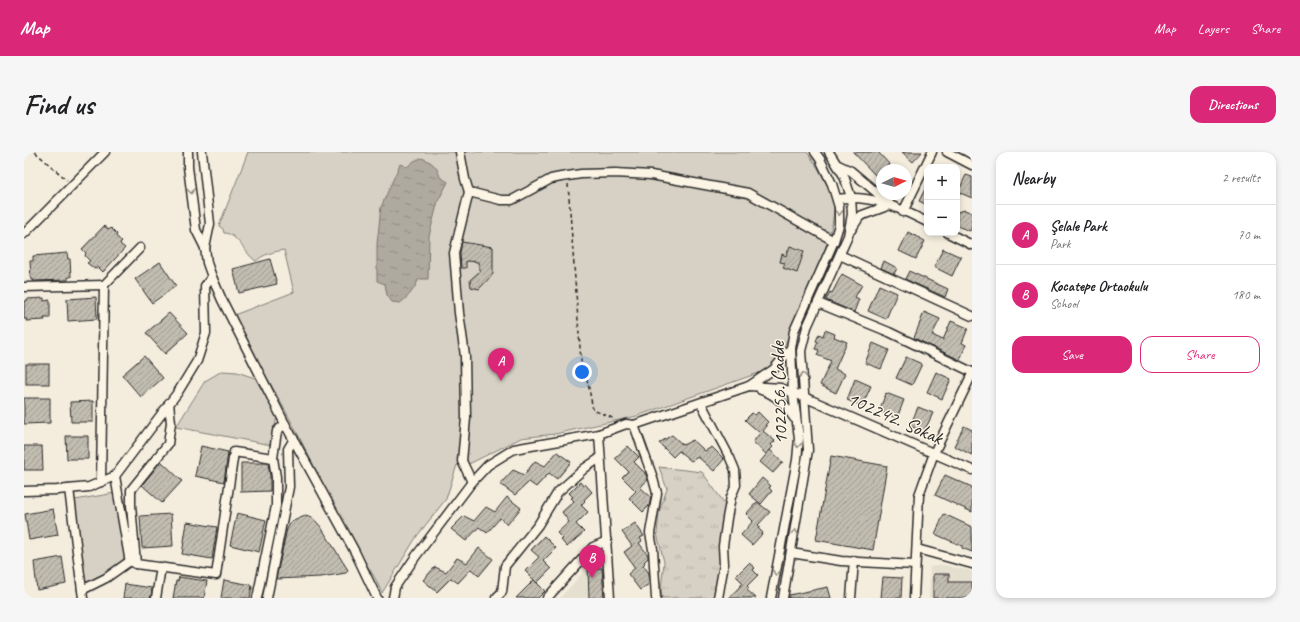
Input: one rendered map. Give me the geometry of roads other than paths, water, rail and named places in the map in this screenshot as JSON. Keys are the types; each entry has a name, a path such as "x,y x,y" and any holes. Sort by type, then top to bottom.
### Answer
{"street":[{"path":"24,234 105,152"},
{"path":"188,152 188,167 196,230 205,248 207,263 212,277 222,300 285,424 355,552 376,598"},
{"path":"202,152 210,224 205,248"},
{"path":"460,152 469,192 454,253 459,313 465,356 466,418 462,461 472,482"},
{"name":"102256. Cadde","path":"771,598 797,460 799,438 793,393 791,348 794,331 834,241 839,225 839,207 837,199 829,178 815,152"},
{"name":"102256. Cadde","path":"783,598 808,450 801,351 807,327 848,236 852,214 851,197 844,176 829,152"},
{"path":"903,212 932,152"},
{"path":"947,152 972,165"},
{"path":"836,164 851,171 891,205 924,221"},
{"path":"469,192 501,200 512,200 551,179 567,176 615,173 651,175 748,193 834,241"},
{"path":"837,199 851,197 891,205"},
{"path":"848,236 860,216 891,205"},
{"path":"954,236 972,245"},
{"path":"101,482 104,285 140,248"},
{"path":"840,255 972,316"},
{"path":"24,491 89,487 115,476 178,392 197,361 206,333 205,286 212,277"},
{"path":"24,287 104,285"},
{"path":"818,302 889,332 972,373 934,454 919,495 914,598"},
{"path":"393,598 395,587 416,556 472,482 488,465 514,449 599,434 702,403 749,386 774,370 791,348"},
{"path":"749,386 770,392 789,410 797,424"},
{"name":"102242. Sokak","path":"749,386 781,388 972,470"},
{"path":"133,563 131,490 168,444 171,423 169,403"},
{"path":"702,403 735,470 736,485 731,498 724,538 724,564 718,598"},
{"path":"257,598 276,506 276,477 273,458 277,431 285,424"},
{"path":"630,425 652,475 657,493 650,533 653,549 656,598"},
{"path":"599,434 610,598"},
{"path":"267,598 289,487 288,449 294,439"},
{"path":"69,488 83,594 106,578 133,563 216,575 234,452 273,458"},
{"path":"496,598 502,592 505,566 538,524 558,492 585,468 600,458"},
{"path":"115,476 133,563"},
{"path":"547,598 593,547 606,541"},
{"path":"917,549 972,564"},
{"path":"791,553 841,561 915,565"},
{"path":"851,598 854,561"},
{"path":"156,598 161,568"}],"water":[{"path":"422,158 434,165 440,177 448,182 438,201 429,236 428,279 419,279 411,292 400,303 392,302 387,295 385,284 377,281 377,244 381,207 400,164 407,167 414,161"}],"place":[{"name":"Şelale Park","path":"501,381"},
{"name":"Kocatepe Ortaokulu","path":"592,578"}]}
